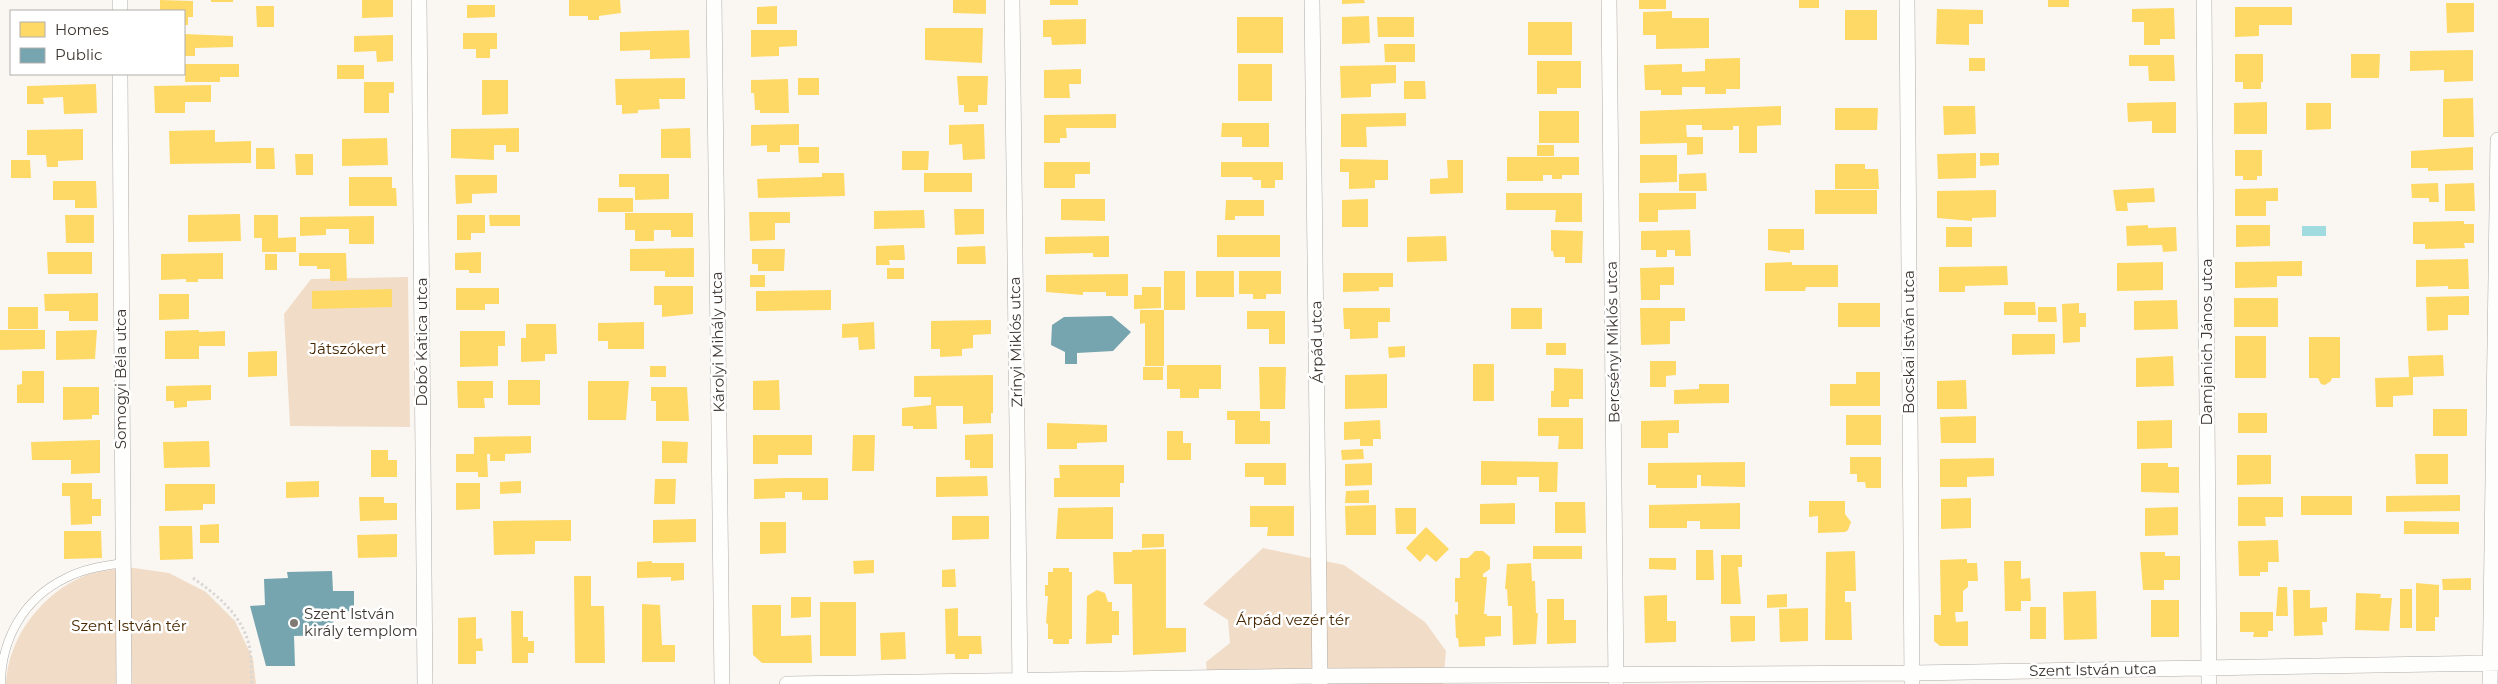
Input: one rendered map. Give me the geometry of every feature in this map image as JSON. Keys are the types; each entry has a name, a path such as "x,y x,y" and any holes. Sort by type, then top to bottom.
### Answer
{"street":[{"name":"Dobó Katica utca","path":"419,0 424,684"},
{"name":"Károlyi Mihály utca","path":"714,0 722,684"},
{"name":"Zrínyi Miklós utca","path":"1012,0 1020,682"},
{"name":"Árpád utca","path":"1312,0 1320,680"},
{"name":"Bercsényi Miklós utca","path":"1609,0 1616,679"},
{"name":"Bocskai István utca","path":"1907,0 1912,678"},
{"name":"Damjanich János utca","path":"2204,0 2210,684"},
{"name":"Somogyi Béla utca","path":"120,75 124,684"},
{"path":"2490,684 2494,663 2498,140"},
{"name":"Szent István utca","path":"787,684 1912,678 2210,668 2494,663"}],"lane":[{"path":"1,684 1,662 7,639 34,602 66,578 99,567 122,563"}],"path":[{"path":"193,578 230,609 245,633 250,646 252,684"}],"green space":[{"name":"Játszókert","path":"408,277 410,427 290,426 284,314 311,279"},
{"name":"Árpád vezér tér","path":"1263,548 1344,565 1425,622 1446,651 1443,684 1208,684 1206,662 1230,643 1228,620 1203,604"},
{"name":"Szent István tér","path":"127,567 169,573 206,592 235,621 253,659 256,684 6,684 13,650 30,619 42,605 55,593 86,575"}],"water":[{"path":"2302,226 2326,226 2326,236 2302,236"}],"building: Homes":[{"path":"160,0 193,1 193,17 188,17 188,25 185,25 185,10 160,10"},
{"path":"211,0 233,0 233,2 211,2"},
{"path":"362,0 393,0 393,17 362,18"},
{"path":"569,0 620,0 621,13 599,16 599,20 588,20 588,16 569,16"},
{"path":"953,0 986,0 986,14 953,13"},
{"path":"1050,0 1078,0 1078,5 1050,5"},
{"path":"1342,0 1364,0 1365,3 1342,4"},
{"path":"1639,0 1666,0 1666,9 1639,9"},
{"path":"1799,0 1819,0 1819,8 1799,8"},
{"path":"2048,0 2069,0 2069,7 2048,7"},
{"path":"2446,3 2474,3 2474,32 2447,33"},
{"path":"467,5 495,5 495,17 467,18"},
{"path":"256,6 274,6 274,27 257,27"},
{"path":"777,6 777,24 757,24 757,7"},
{"path":"2235,7 2292,7 2292,25 2259,25 2259,36 2235,37"},
{"path":"2174,8 2175,39 2160,39 2160,45 2144,45 2144,22 2132,22 2132,9"},
{"path":"1937,9 1983,10 1983,24 1969,24 1969,45 1936,44"},
{"path":"1845,10 1877,10 1877,40 1845,40"},
{"path":"1672,11 1672,18 1709,18 1709,48 1656,49 1656,35 1643,35 1643,12"},
{"path":"1369,16 1370,43 1342,44 1342,17"},
{"path":"1237,17 1283,17 1283,53 1237,53"},
{"path":"1377,17 1414,17 1414,37 1378,37"},
{"path":"1086,19 1086,44 1052,45 1051,37 1043,37 1043,20"},
{"path":"1528,22 1572,22 1572,55 1528,55"},
{"path":"925,28 983,28 982,63 925,60"},
{"path":"689,30 690,58 650,59 650,50 620,51 620,32"},
{"path":"751,30 797,30 797,46 779,47 779,56 751,57"},
{"path":"463,33 497,33 497,49 490,49 490,58 476,58 476,49 463,49"},
{"path":"185,34 233,36 233,47 195,48 195,56 185,56"},
{"path":"393,35 393,61 377,62 376,51 354,52 354,36"},
{"path":"1384,44 1415,44 1415,62 1385,62"},
{"path":"2473,50 2473,81 2444,82 2444,70 2410,71 2410,51"},
{"path":"2235,54 2263,54 2263,82 2261,82 2261,89 2243,89 2243,82 2235,82"},
{"path":"2351,54 2380,54 2379,78 2351,78"},
{"path":"2129,55 2174,55 2175,81 2149,81 2148,66 2129,66"},
{"path":"1740,58 1740,89 1726,89 1726,94 1705,94 1705,87 1682,87 1682,95 1661,95 1661,90 1645,90 1644,65 1682,64 1682,72 1705,71 1705,59"},
{"path":"1969,58 1985,58 1985,71 1969,71"},
{"path":"1537,61 1581,61 1581,88 1557,88 1557,94 1537,94"},
{"path":"185,64 239,64 239,77 220,77 220,82 185,82"},
{"path":"1238,64 1272,64 1272,101 1238,101"},
{"path":"337,65 364,65 364,79 337,79"},
{"path":"1396,65 1396,83 1371,84 1371,97 1341,98 1340,66"},
{"path":"1081,69 1081,84 1069,84 1070,98 1044,98 1044,70"},
{"path":"957,76 988,76 987,105 978,105 978,112 964,112 964,105 959,105"},
{"path":"685,78 685,99 659,99 660,109 638,110 638,113 622,114 622,105 616,105 615,79"},
{"path":"798,78 819,78 819,95 798,95"},
{"path":"788,79 789,113 760,113 760,110 755,110 754,93 751,93 751,80"},
{"path":"482,80 508,80 508,114 482,115"},
{"path":"1404,81 1425,81 1426,99 1404,99"},
{"path":"364,82 394,82 394,93 389,93 389,113 364,113"},
{"path":"96,84 97,113 64,114 63,97 43,98 44,104 27,104 27,86"},
{"path":"211,85 211,102 185,102 185,113 155,113 154,86"},
{"path":"2473,98 2474,137 2443,137 2443,99"},
{"path":"2176,102 2176,133 2152,133 2152,121 2128,122 2127,103"},
{"path":"2267,102 2267,134 2234,134 2234,103"},
{"path":"2306,103 2331,103 2331,129 2306,130"},
{"path":"1781,106 1781,125 1757,126 1757,153 1739,153 1739,126 1733,126 1733,130 1702,130 1702,125 1686,125 1687,137 1703,137 1703,154 1687,155 1687,143 1640,144 1640,111"},
{"path":"1943,106 1975,106 1976,134 1944,135"},
{"path":"1835,108 1878,108 1877,130 1835,130"},
{"path":"1539,111 1579,111 1579,143 1539,143"},
{"path":"1406,113 1406,126 1366,127 1367,147 1341,147 1341,114"},
{"path":"1116,114 1116,128 1066,128 1067,138 1060,138 1060,143 1044,143 1044,115"},
{"path":"1222,123 1269,123 1269,147 1242,147 1242,137 1221,137"},
{"path":"799,124 799,145 780,145 780,152 767,152 767,145 751,146 751,125"},
{"path":"984,124 985,159 963,160 962,144 949,145 949,125"},
{"path":"519,128 519,152 506,152 506,145 494,145 494,160 451,158 451,129"},
{"path":"690,128 691,158 661,158 661,129"},
{"path":"83,129 83,160 58,161 58,167 47,167 46,155 27,155 27,130"},
{"path":"215,130 215,142 251,141 251,163 170,164 169,131"},
{"path":"387,138 388,165 342,166 342,139"},
{"path":"1537,145 1554,145 1554,156 1537,156"},
{"path":"798,147 819,147 819,163 799,163"},
{"path":"2473,147 2473,170 2428,171 2428,168 2411,168 2411,151"},
{"path":"256,148 274,148 275,169 256,169"},
{"path":"2235,150 2262,150 2262,176 2257,176 2257,180 2243,180 2243,176 2235,176"},
{"path":"902,151 929,151 928,170 902,170"},
{"path":"1976,153 1976,178 1938,179 1937,154"},
{"path":"1980,153 1999,153 1999,165 1980,166"},
{"path":"295,154 313,154 313,175 296,175"},
{"path":"1640,155 1677,155 1677,182 1640,183"},
{"path":"1507,157 1579,157 1579,175 1562,175 1562,179 1552,179 1552,175 1543,175 1543,181 1507,181"},
{"path":"1340,159 1388,160 1388,180 1375,180 1375,188 1349,189 1349,172 1340,172"},
{"path":"11,160 30,160 31,178 11,178"},
{"path":"1447,160 1463,160 1463,193 1430,194 1430,179 1448,178"},
{"path":"1044,162 1090,162 1090,174 1075,174 1075,188 1044,188"},
{"path":"1221,162 1283,162 1283,180 1275,180 1275,188 1261,188 1261,180 1253,180 1252,177 1221,177"},
{"path":"1835,164 1865,164 1865,169 1878,169 1879,189 1835,189"},
{"path":"822,173 844,173 845,196 758,198 757,179 822,177"},
{"path":"924,173 972,173 972,192 924,192"},
{"path":"1706,173 1707,191 1679,191 1679,174"},
{"path":"619,174 669,174 669,199 635,200 635,187 619,187"},
{"path":"455,175 497,175 497,193 472,194 472,203 456,204"},
{"path":"349,177 392,177 392,188 396,188 397,206 349,206"},
{"path":"53,181 96,181 97,208 75,208 75,200 53,200"},
{"path":"2438,183 2439,202 2429,202 2429,198 2412,198 2411,184"},
{"path":"2474,183 2475,211 2445,211 2445,184"},
{"path":"2154,188 2155,202 2127,203 2128,211 2116,211 2113,190"},
{"path":"2278,188 2278,201 2266,201 2266,216 2235,216 2235,189"},
{"path":"1815,190 1877,190 1877,214 1815,214"},
{"path":"1996,190 1996,217 1972,218 1972,221 1937,218 1937,191"},
{"path":"1506,193 1582,193 1582,222 1555,222 1556,210 1506,210"},
{"path":"1639,193 1696,193 1696,209 1658,210 1658,222 1639,222"},
{"path":"598,198 633,198 633,212 598,212"},
{"path":"1061,199 1105,199 1105,221 1061,220"},
{"path":"1368,199 1368,227 1342,227 1342,200"},
{"path":"1226,200 1264,200 1264,216 1235,216 1235,220 1225,220"},
{"path":"954,209 984,209 984,234 955,235"},
{"path":"924,210 925,228 874,229 874,211"},
{"path":"749,212 790,212 790,223 775,223 775,240 750,241"},
{"path":"625,213 693,213 693,237 671,237 671,230 654,230 654,241 635,241 635,230 625,230"},
{"path":"240,214 241,241 188,242 188,215"},
{"path":"65,215 94,215 94,243 66,243"},
{"path":"254,215 278,215 278,238 296,237 296,252 262,252 262,238 254,238"},
{"path":"457,215 485,215 485,233 471,233 471,240 457,240"},
{"path":"489,215 520,215 520,226 490,226"},
{"path":"374,216 374,244 349,244 349,229 326,229 326,235 300,236 300,217"},
{"path":"2464,221 2464,224 2474,224 2474,243 2464,243 2465,248 2425,249 2425,244 2413,244 2413,222"},
{"path":"2148,225 2148,228 2176,227 2177,251 2163,252 2162,245 2127,246 2126,226"},
{"path":"2236,225 2270,225 2270,246 2236,247"},
{"path":"1946,227 1972,227 1972,247 1946,247"},
{"path":"1768,229 1804,229 1804,250 1790,250 1790,253 1768,250"},
{"path":"1551,230 1583,231 1582,263 1565,263 1565,257 1554,257 1553,251 1551,251"},
{"path":"1690,230 1691,256 1675,256 1675,250 1667,250 1667,257 1656,257 1656,250 1641,250 1641,231"},
{"path":"1217,235 1280,235 1280,257 1217,257"},
{"path":"1109,236 1109,257 1093,257 1093,253 1045,254 1045,237"},
{"path":"1446,236 1447,261 1407,262 1407,237"},
{"path":"904,245 905,260 889,260 890,265 876,265 876,246"},
{"path":"985,246 986,264 957,264 957,247"},
{"path":"694,248 694,277 665,277 665,271 630,271 630,249"},
{"path":"752,249 785,249 784,271 758,271 758,264 752,264"},
{"path":"47,252 92,252 92,274 48,274"},
{"path":"481,252 481,273 469,273 469,270 455,270 455,253"},
{"path":"223,253 223,279 198,279 198,282 186,282 186,279 161,280 161,254"},
{"path":"299,253 346,253 347,281 330,281 330,269 317,269 317,266 299,266"},
{"path":"265,254 277,254 277,270 265,270"},
{"path":"2468,259 2469,289 2448,289 2448,286 2416,287 2416,260"},
{"path":"2302,261 2302,276 2277,276 2277,287 2235,288 2235,262"},
{"path":"1792,262 1792,265 1838,265 1838,287 1806,287 1805,291 1765,291 1765,263"},
{"path":"2163,262 2163,290 2117,291 2117,263"},
{"path":"2007,266 2008,285 1965,286 1965,292 1939,292 1939,267"},
{"path":"1674,267 1674,285 1660,285 1660,300 1641,300 1640,268"},
{"path":"887,268 904,268 904,279 887,279"},
{"path":"1164,271 1185,271 1185,310 1164,310"},
{"path":"1196,271 1234,271 1234,297 1196,297"},
{"path":"1239,271 1281,271 1281,294 1266,294 1266,299 1253,299 1253,294 1239,294"},
{"path":"1343,273 1393,273 1393,287 1379,287 1379,291 1343,292"},
{"path":"1128,274 1128,296 1106,296 1106,292 1083,292 1083,295 1046,292 1046,275"},
{"path":"750,275 765,275 765,287 750,287"},
{"path":"654,286 693,286 693,314 662,317 662,305 654,305"},
{"path":"1142,287 1161,287 1161,308 1134,309 1134,295 1142,295"},
{"path":"456,288 499,288 499,304 485,304 485,310 456,310"},
{"path":"392,289 392,307 312,309 312,291"},
{"path":"831,290 831,310 756,311 756,291"},
{"path":"98,293 98,321 69,321 69,311 45,311 44,294"},
{"path":"159,294 189,294 189,319 159,320"},
{"path":"2469,296 2469,315 2448,315 2448,330 2427,331 2426,297"},
{"path":"2234,298 2278,298 2278,327 2234,327"},
{"path":"2177,300 2178,329 2134,330 2134,301"},
{"path":"2004,302 2035,302 2036,315 2004,315"},
{"path":"1838,303 1880,303 1880,327 1838,327"},
{"path":"2079,303 2079,313 2086,313 2086,327 2080,327 2080,342 2063,343 2062,304"},
{"path":"8,307 38,307 38,329 8,329"},
{"path":"2038,307 2056,307 2057,322 2038,322"},
{"path":"1343,308 1390,308 1390,322 1378,322 1378,338 1350,339 1350,329 1344,329"},
{"path":"1511,308 1542,308 1542,329 1511,329"},
{"path":"1640,308 1685,308 1685,321 1670,321 1670,344 1641,345"},
{"path":"1140,310 1164,310 1164,366 1145,366 1145,323 1140,324"},
{"path":"1247,311 1285,311 1285,344 1269,344 1269,329 1247,329"},
{"path":"991,320 991,334 973,335 973,348 962,349 962,356 940,357 940,349 931,349 931,321"},
{"path":"644,322 644,349 608,349 608,341 598,341 598,323"},
{"path":"874,322 875,349 859,350 858,337 842,338 842,324"},
{"path":"526,324 556,324 557,354 545,354 545,361 521,362 521,338 526,338"},
{"path":"0,330 45,330 45,349 0,350"},
{"path":"97,330 95,359 56,360 56,331"},
{"path":"199,330 199,332 225,331 225,346 199,346 199,359 165,359 165,331"},
{"path":"460,331 505,331 505,346 498,346 498,366 460,367"},
{"path":"2012,334 2055,334 2055,354 2012,355"},
{"path":"2235,336 2266,336 2266,378 2235,378"},
{"path":"2309,337 2340,337 2340,378 2332,378 2325,385 2321,384 2318,378 2309,378"},
{"path":"1546,343 1566,343 1566,355 1546,355"},
{"path":"1405,346 1405,357 1389,358 1388,347"},
{"path":"277,351 277,376 248,377 248,352"},
{"path":"2443,355 2444,376 2413,377 2413,395 2393,396 2393,407 2376,407 2375,378 2409,377 2408,356"},
{"path":"2173,356 2174,386 2136,387 2136,358"},
{"path":"1650,361 1676,361 1676,375 1666,376 1666,387 1650,387"},
{"path":"1473,364 1494,364 1494,401 1473,401"},
{"path":"1167,365 1221,365 1221,389 1199,389 1199,398 1180,398 1180,389 1167,389"},
{"path":"650,366 666,366 666,377 650,377"},
{"path":"1143,367 1163,367 1163,380 1143,380"},
{"path":"1259,367 1286,367 1285,409 1260,409"},
{"path":"1554,368 1583,369 1583,399 1569,399 1569,407 1551,407 1551,391 1554,391"},
{"path":"22,371 44,371 44,403 17,403 17,385 22,384"},
{"path":"1856,372 1880,372 1880,406 1830,406 1830,384 1856,384"},
{"path":"1387,374 1387,408 1345,409 1345,375"},
{"path":"993,375 993,413 991,413 991,423 963,424 963,406 936,406 937,429 913,429 913,426 902,426 902,408 931,405 931,397 914,397 914,376"},
{"path":"508,380 540,380 540,405 508,405"},
{"path":"779,380 780,410 753,410 753,381"},
{"path":"1966,380 1967,409 1937,409 1937,381"},
{"path":"457,381 493,381 493,398 484,398 485,408 458,408"},
{"path":"588,381 629,381 626,420 588,420"},
{"path":"1699,384 1729,384 1729,403 1674,404 1674,390 1699,389"},
{"path":"211,385 211,400 187,401 187,407 174,408 174,401 166,401 166,386"},
{"path":"63,387 99,387 99,415 92,415 92,419 63,420"},
{"path":"651,387 687,387 689,421 656,421 656,401 651,401"},
{"path":"2433,409 2467,409 2467,436 2433,436"},
{"path":"1227,411 1260,411 1260,421 1270,421 1270,444 1235,444 1235,420 1227,420"},
{"path":"2238,413 2267,413 2267,433 2238,433"},
{"path":"1846,415 1881,415 1881,445 1846,445"},
{"path":"1976,416 1976,443 1941,443 1940,417"},
{"path":"1538,418 1583,418 1583,449 1558,449 1559,436 1538,436"},
{"path":"1380,420 1381,439 1373,439 1373,446 1360,446 1360,439 1344,440 1344,422"},
{"path":"1679,420 1679,433 1668,433 1668,448 1641,448 1641,421"},
{"path":"2172,420 2172,448 2137,449 2137,421"},
{"path":"1047,423 1107,425 1107,442 1077,443 1077,449 1047,449"},
{"path":"1167,431 1183,431 1183,443 1191,443 1191,460 1167,460"},
{"path":"993,434 993,468 970,468 970,460 965,460 965,435"},
{"path":"753,435 812,435 812,455 778,455 778,464 753,464"},
{"path":"853,435 875,435 874,471 852,471"},
{"path":"531,436 531,453 505,454 505,461 490,461 490,454 487,454 488,477 478,477 478,472 456,472 456,454 474,454 474,437"},
{"path":"100,440 100,473 71,474 71,460 32,460 31,442"},
{"path":"209,441 210,467 164,468 163,442"},
{"path":"662,441 688,442 687,463 662,463"},
{"path":"1363,449 1364,459 1342,460 1341,450"},
{"path":"371,450 388,450 388,460 397,460 397,477 371,477"},
{"path":"2415,454 2448,454 2448,484 2416,484"},
{"path":"2237,455 2271,455 2271,484 2237,485"},
{"path":"1850,457 1881,457 1881,488 1866,488 1865,482 1857,482 1857,474 1850,474"},
{"path":"1994,458 1994,476 1967,477 1967,487 1940,487 1940,459"},
{"path":"1481,461 1558,462 1557,492 1539,492 1539,477 1517,477 1517,485 1481,485"},
{"path":"1745,462 1745,487 1701,486 1701,475 1697,475 1697,488 1656,488 1656,485 1648,485 1648,463"},
{"path":"1245,463 1286,463 1286,485 1264,485 1264,477 1245,477"},
{"path":"1372,463 1372,485 1345,486 1345,464"},
{"path":"2141,463 2168,463 2168,467 2179,467 2179,493 2141,492"},
{"path":"1059,465 1124,465 1124,483 1120,483 1120,497 1054,497 1054,478 1060,478"},
{"path":"987,476 988,496 936,497 936,477"},
{"path":"828,478 828,500 802,500 802,492 785,492 785,498 754,499 754,479"},
{"path":"655,479 676,479 675,504 654,504"},
{"path":"319,481 319,497 286,498 286,482"},
{"path":"521,481 521,493 500,494 500,482"},
{"path":"62,483 92,483 92,499 101,499 101,516 92,516 92,524 71,525 70,496 62,496"},
{"path":"456,483 480,483 480,509 456,510"},
{"path":"165,484 215,484 215,504 203,504 203,510 165,511"},
{"path":"1369,490 1369,503 1345,503 1346,491"},
{"path":"2460,495 2460,511 2386,512 2386,496"},
{"path":"2301,496 2352,496 2352,515 2301,515"},
{"path":"359,497 384,497 384,503 397,503 397,520 360,521"},
{"path":"2238,497 2283,497 2283,517 2265,517 2266,526 2238,526"},
{"path":"1971,498 1971,528 1941,529 1941,499"},
{"path":"1809,501 1845,501 1845,514 1851,522 1848,530 1845,532 1818,533 1818,516 1809,517"},
{"path":"1555,502 1585,502 1586,533 1555,533"},
{"path":"1515,503 1515,524 1480,524 1480,504"},
{"path":"1740,503 1740,529 1700,529 1700,521 1687,521 1687,528 1649,528 1649,505"},
{"path":"1376,505 1376,535 1346,535 1345,506"},
{"path":"1250,506 1294,506 1294,536 1267,536 1268,527 1250,527"},
{"path":"1113,507 1113,539 1056,539 1058,508"},
{"path":"2178,507 2178,535 2145,536 2145,508"},
{"path":"1395,508 1416,508 1416,534 1396,534"},
{"path":"952,516 989,516 989,539 952,540"},
{"path":"696,519 696,542 653,543 653,520"},
{"path":"571,520 571,541 535,541 535,554 494,555 493,521"},
{"path":"2404,521 2459,522 2459,534 2404,534"},
{"path":"760,522 786,522 786,553 760,554"},
{"path":"219,524 219,543 200,543 200,525"},
{"path":"159,526 192,526 193,559 160,560"},
{"path":"1426,527 1449,549 1436,562 1427,554 1420,562 1406,548"},
{"path":"64,531 101,531 102,558 64,559"},
{"path":"397,534 397,557 358,558 357,535"},
{"path":"1142,534 1164,534 1164,547 1142,548"},
{"path":"2278,540 2279,562 2268,562 2268,572 2260,572 2260,576 2239,576 2238,541"},
{"path":"1533,546 1582,546 1582,559 1533,559"},
{"path":"1166,549 1166,628 1186,628 1186,652 1133,655 1132,584 1114,584 1113,552"},
{"path":"1696,550 1713,550 1714,580 1696,580"},
{"path":"1475,551 1483,551 1490,557 1490,569 1483,574 1483,577 1487,577 1484,614 1487,614 1487,616 1501,616 1501,636 1485,637 1485,646 1459,647 1458,638 1456,638 1455,614 1458,615 1458,602 1455,602 1455,578 1460,578 1460,558 1468,558"},
{"path":"1855,551 1856,591 1845,591 1845,602 1851,602 1852,640 1825,640 1826,552"},
{"path":"2140,552 2165,552 2165,556 2180,556 2180,580 2164,580 2164,590 2143,590"},
{"path":"1721,555 1742,555 1742,567 1738,567 1741,604 1721,604"},
{"path":"1649,558 1676,558 1676,570 1649,569"},
{"path":"1967,559 1967,563 1977,563 1978,581 1968,581 1968,587 1963,591 1963,612 1955,612 1956,622 1968,621 1968,646 1940,646 1934,641 1934,615 1941,615 1940,560"},
{"path":"874,560 874,573 854,574 853,561"},
{"path":"652,561 652,563 684,563 684,580 671,581 671,577 637,578 637,562"},
{"path":"2004,561 2021,561 2021,579 2030,578 2031,601 2021,601 2021,611 2005,611"},
{"path":"1531,563 1532,581 1535,581 1536,613 1538,613 1536,644 1513,645 1512,606 1508,606 1507,589 1505,589 1507,564"},
{"path":"1053,568 1069,568 1069,572 1072,572 1072,639 1069,639 1069,644 1053,644 1053,639 1048,639 1048,624 1046,623 1048,596 1045,596 1045,585 1048,585 1048,572 1053,572"},
{"path":"955,569 956,587 942,587 942,570"},
{"path":"574,576 591,576 591,606 604,606 605,663 575,663"},
{"path":"2471,578 2471,590 2443,590 2442,579"},
{"path":"2416,583 2439,585 2439,617 2435,617 2435,631 2416,631"},
{"path":"2278,587 2287,587 2288,616 2276,616"},
{"path":"2400,589 2412,589 2412,628 2400,628"},
{"path":"1097,590 1105,593 1108,602 1112,602 1112,611 1119,611 1119,635 1112,635 1112,643 1086,644 1087,596"},
{"path":"2293,590 2310,590 2310,608 2327,607 2327,622 2322,622 2323,635 2294,636"},
{"path":"2096,591 2097,639 2064,640 2063,592"},
{"path":"2356,593 2381,594 2380,598 2392,598 2389,631 2355,630"},
{"path":"1787,594 1787,607 1767,608 1767,595"},
{"path":"1667,595 1667,621 1676,621 1676,642 1645,643 1644,596"},
{"path":"791,597 811,597 811,617 791,618"},
{"path":"1547,599 1564,599 1564,620 1576,620 1576,643 1547,644"},
{"path":"2151,600 2179,600 2179,637 2151,637"},
{"path":"820,602 856,602 856,656 820,656"},
{"path":"642,604 660,605 662,645 675,645 675,662 642,662"},
{"path":"752,605 781,605 781,636 811,635 812,663 762,663 753,655"},
{"path":"2030,607 2046,607 2046,639 2030,639"},
{"path":"958,608 958,636 981,636 982,654 969,654 969,659 955,659 955,654 946,654 945,609"},
{"path":"1808,608 1808,641 1780,642 1779,609"},
{"path":"511,611 523,611 523,637 528,637 528,641 534,641 534,653 528,653 528,663 512,663"},
{"path":"2240,612 2273,612 2273,631 2268,631 2268,637 2253,637 2254,632 2240,632"},
{"path":"1730,616 1755,616 1755,641 1731,642"},
{"path":"476,617 476,639 482,638 483,651 476,651 476,664 458,664 458,618"},
{"path":"905,632 906,659 881,660 880,633"}],"building: Public":[{"path":"1112,316 1131,332 1113,351 1077,353 1077,364 1065,364 1065,352 1051,345 1052,325 1064,317"},
{"name":"Szent István király templom","path":"332,571 333,591 354,591 354,611 333,612 334,635 294,636 295,666 266,666 250,606 265,605 264,579 288,578 287,572"}],"place":[{"name":"Szent István király templom","path":"294,623"}]}
